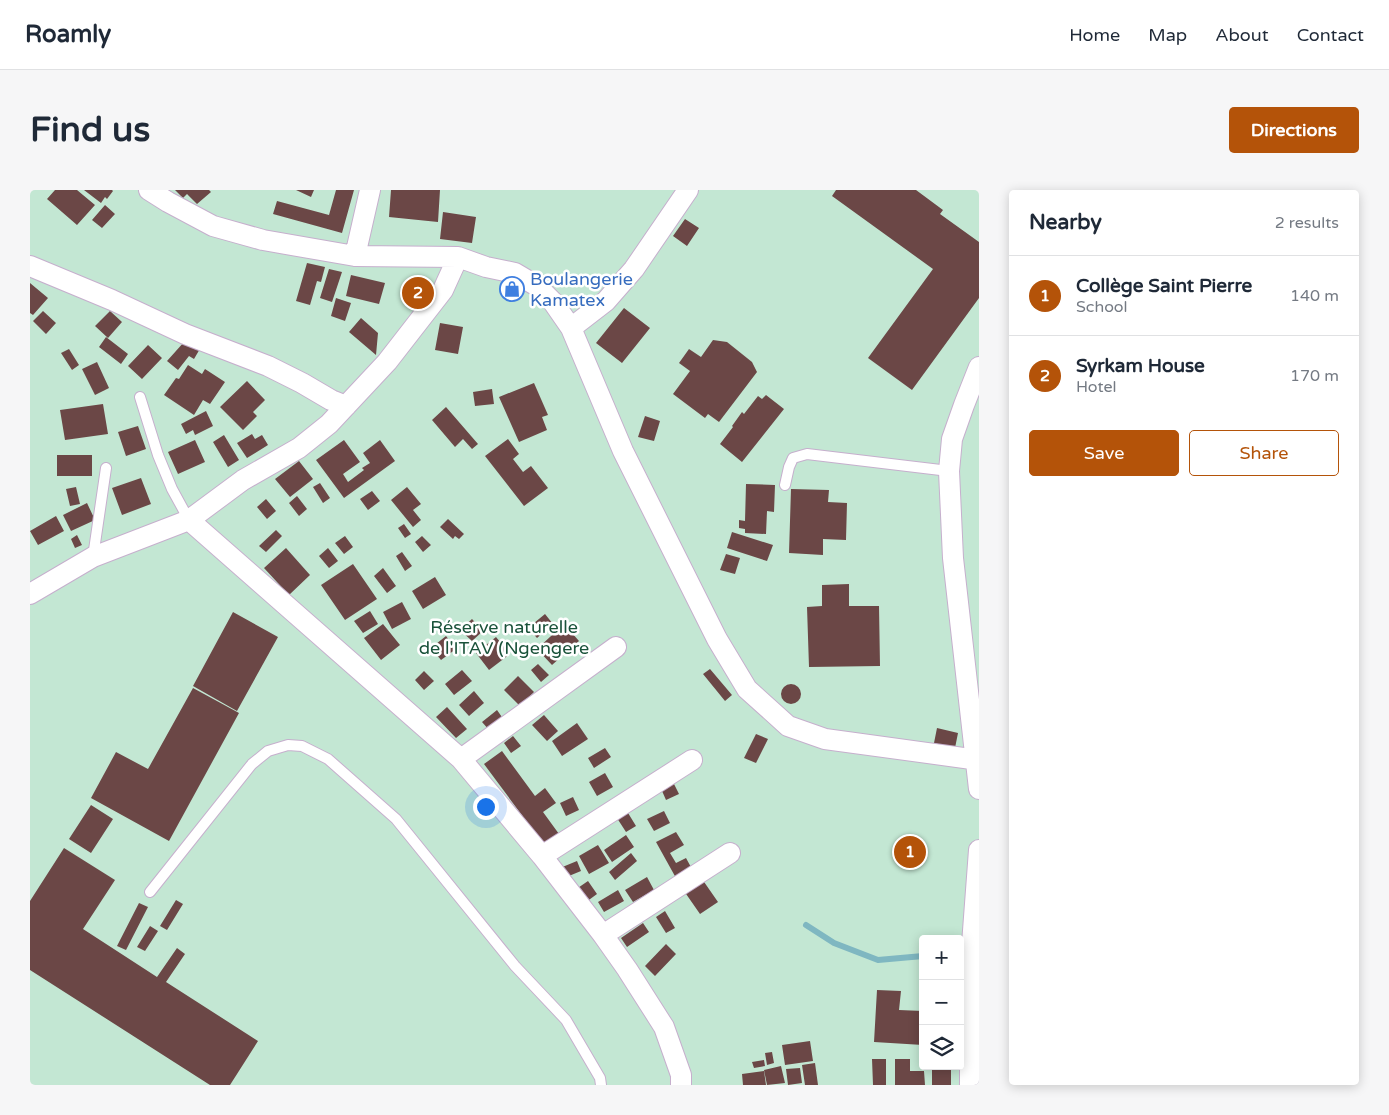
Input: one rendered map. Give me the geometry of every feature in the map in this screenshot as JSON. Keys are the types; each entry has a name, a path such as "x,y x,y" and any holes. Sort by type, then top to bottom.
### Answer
{"street":[{"path":"149,190 214,226 263,240 355,256 458,257 486,267 515,273 537,286 553,302 571,328 622,451 717,639 747,689 788,726 825,738 978,760"},
{"path":"355,256 370,190"},
{"path":"571,328 606,301 628,275 688,190"},
{"path":"30,594 93,557 189,520 243,480 300,448 329,424 387,362 442,290 458,257"},
{"path":"30,266 112,300 186,334 268,366 331,400 346,406"},
{"path":"979,367 952,439 949,471 953,558 978,760 979,788"},
{"path":"189,520 461,759 542,856 603,934 627,969 664,1027 681,1075 681,1085"},
{"path":"461,759 616,647"},
{"path":"542,856 692,760"},
{"path":"970,1085 971,966 979,850"},
{"path":"603,934 730,853"}],"lane":[{"path":"140,397 158,455 172,489 189,520"},
{"path":"785,485 793,458 806,454 949,471"},
{"path":"93,557 106,468"},
{"path":"150,892 252,764 268,751 288,745 302,746 328,759 396,819 515,966 566,1020 600,1078 601,1085"}],"green space":[{"name":"Réserve naturelle de l'ITAV (Ngengere","path":"30,190 979,190 979,1085 30,1085"}],"building":[{"path":"55,190 77,190 95,205 77,225 47,199"},
{"path":"84,190 112,190 113,191 101,203"},
{"path":"175,190 209,190 211,192 197,204 187,194 183,198"},
{"path":"296,190 314,190 311,197"},
{"path":"336,190 354,190 342,233 273,214 277,201 329,215"},
{"path":"391,190 440,190 438,222 389,217"},
{"path":"836,190 916,190 943,210 940,214 979,242 979,298 912,390 868,358 933,269 832,196"},
{"path":"105,205 115,214 102,228 92,220"},
{"path":"443,212 476,217 472,243 440,239"},
{"path":"685,219 699,228 687,246 673,236"},
{"path":"307,263 325,267 321,282 317,281 310,305 296,301"},
{"path":"329,269 342,272 332,302 320,298"},
{"path":"351,275 385,283 379,304 346,296"},
{"path":"30,283 48,298 33,315 30,313"},
{"path":"336,298 351,303 345,321 331,316"},
{"path":"624,308 650,328 622,363 596,343"},
{"path":"43,311 56,323 46,334 33,321"},
{"path":"110,311 122,322 108,338 95,326"},
{"path":"361,318 378,333 376,355 349,332"},
{"path":"440,323 463,327 458,354 435,350"},
{"path":"106,337 128,354 121,364 99,347"},
{"path":"713,340 727,342 752,362 757,372 719,422 708,414 705,418 673,394 690,371 679,363 689,349 701,357"},
{"path":"184,342 201,347 194,359 189,356 178,370 167,361"},
{"path":"148,345 162,358 142,379 128,366"},
{"path":"69,349 79,365 72,370 61,353"},
{"path":"97,362 109,388 95,395 82,369"},
{"path":"188,365 202,374 205,369 225,382 210,404 203,400 194,415 164,395 176,378 179,379"},
{"path":"247,381 265,400 253,412 257,416 243,430 220,407"},
{"path":"534,383 548,415 542,417 547,430 519,442 499,397"},
{"path":"492,389 494,404 475,406 473,392"},
{"path":"766,395 784,409 742,462 720,444 742,412 744,414 758,396 762,399"},
{"path":"103,404 108,434 65,440 60,410"},
{"path":"446,407 478,444 472,449 463,439 455,447 432,420"},
{"path":"206,411 213,426 195,435 193,430 186,434 181,424"},
{"path":"645,416 660,421 654,441 638,437"},
{"path":"138,426 146,449 126,456 118,432"},
{"path":"252,434 255,439 262,435 268,445 247,458 237,443"},
{"path":"224,435 239,460 228,467 213,442"},
{"path":"508,439 519,454 513,459 523,472 531,466 548,488 524,506 485,456"},
{"path":"195,440 205,462 178,474 168,452"},
{"path":"344,440 360,462 343,474 348,482 370,463 363,453 380,440 395,461 344,498 316,460"},
{"path":"57,455 92,455 92,476 57,476"},
{"path":"299,461 313,479 290,497 275,479"},
{"path":"141,478 151,504 122,515 112,488"},
{"path":"320,483 330,498 323,503 313,487"},
{"path":"746,484 775,485 774,512 767,511 766,534 745,533 745,529 739,528 739,520 745,521"},
{"path":"76,487 80,504 70,506 66,489"},
{"path":"407,487 421,504 413,510 421,520 413,527 391,500"},
{"path":"791,489 829,490 828,502 847,503 846,540 823,539 823,555 789,553"},
{"path":"372,491 380,501 368,510 360,499"},
{"path":"297,496 307,509 299,516 289,503"},
{"path":"266,499 276,511 267,519 257,507"},
{"path":"87,503 95,520 71,531 63,515"},
{"path":"56,516 64,531 38,545 30,531"},
{"path":"448,519 464,534 459,539 455,536 453,539 440,527"},
{"path":"404,524 411,534 405,538 398,528"},
{"path":"276,530 282,536 266,552 259,546"},
{"path":"732,532 773,545 767,561 727,548"},
{"path":"77,535 82,545 75,548 71,539"},
{"path":"345,536 353,547 344,554 335,543"},
{"path":"422,536 431,545 423,552 415,542"},
{"path":"286,548 310,575 289,595 264,568"},
{"path":"328,548 338,561 329,568 319,556"},
{"path":"402,552 412,566 405,571 396,556"},
{"path":"726,554 740,558 735,574 720,570"},
{"path":"353,564 377,599 345,620 321,585"},
{"path":"383,568 396,586 387,593 374,576"},
{"path":"435,577 446,595 423,609 412,591"},
{"path":"849,584 849,606 879,606 880,666 809,667 807,607 822,606 822,585"},
{"path":"402,602 411,619 392,629 383,612"},
{"path":"370,611 378,624 363,633 354,621"},
{"path":"233,612 278,637 237,711 193,686"},
{"path":"545,614 553,624 537,638 528,628"},
{"path":"472,619 483,631 472,641 460,630"},
{"path":"383,624 400,645 381,660 364,638"},
{"path":"564,624 579,641 552,665 537,649"},
{"path":"446,636 456,649 441,660 431,648"},
{"path":"496,637 510,654 489,670 476,653"},
{"path":"538,664 549,675 541,682 531,670"},
{"path":"710,669 732,695 725,701 703,674"},
{"path":"462,670 472,681 454,695 445,684"},
{"path":"424,671 434,681 424,690 415,680"},
{"path":"518,676 534,692 520,706 504,690"},
{"path":"787,684 795,684 801,690 801,698 795,704 787,704 781,698 781,690"},
{"path":"193,688 239,713 169,841 91,798 116,752 148,769"},
{"path":"474,691 484,703 469,716 459,705"},
{"path":"447,707 467,729 456,738 436,717"},
{"path":"497,710 504,720 490,731 482,722"},
{"path":"544,715 558,731 547,741 532,725"},
{"path":"577,723 588,739 562,756 552,741"},
{"path":"937,728 958,733 955,748 934,743"},
{"path":"756,734 768,739 756,763 744,758"},
{"path":"513,736 521,746 511,753 504,743"},
{"path":"605,748 611,757 594,768 588,758"},
{"path":"502,751 535,796 545,788 556,803 543,812 559,834 544,845 484,764"},
{"path":"605,773 613,787 597,796 589,782"},
{"path":"671,778 679,794 666,800 659,784"},
{"path":"573,797 579,810 566,816 560,803"},
{"path":"91,805 113,819 91,853 69,839"},
{"path":"625,808 636,826 626,832 615,815"},
{"path":"664,811 670,823 654,831 647,819"},
{"path":"676,832 684,845 670,853 676,863 686,858 692,869 676,878 656,842"},
{"path":"626,835 634,847 612,862 604,850"},
{"path":"598,845 609,863 589,874 579,856"},
{"path":"64,848 115,880 83,929 157,977 177,948 185,954 166,982 258,1041 230,1085 210,1085 30,970 30,901"},
{"path":"631,853 637,861 615,880 609,872"},
{"path":"577,861 581,871 564,878 560,868"},
{"path":"647,877 654,890 633,902 625,890"},
{"path":"702,879 718,902 700,914 684,891"},
{"path":"588,881 597,894 582,905 572,892"},
{"path":"618,890 624,901 604,912 598,902"},
{"path":"176,900 183,904 167,930 160,926"},
{"path":"139,903 148,907 126,950 117,946"},
{"path":"665,911 675,928 666,933 656,917"},
{"path":"643,923 649,932 627,947 621,938"},
{"path":"150,926 158,931 145,951 137,947"},
{"path":"666,944 676,954 655,976 645,966"},
{"path":"877,990 901,991 899,1010 919,1011 919,1045 874,1042"},
{"path":"810,1041 813,1061 785,1065 782,1045"},
{"path":"772,1052 774,1063 767,1065 765,1053"},
{"path":"872,1059 886,1059 886,1085 873,1085"},
{"path":"895,1059 910,1059 910,1071 924,1071 925,1085 895,1085"},
{"path":"764,1060 765,1066 754,1068 752,1062"},
{"path":"815,1063 818,1085 805,1085 802,1065"},
{"path":"781,1066 785,1083 767,1085 764,1070"},
{"path":"800,1068 802,1083 788,1085 786,1069"},
{"path":"932,1070 951,1070 951,1085 932,1085"},
{"path":"764,1071 766,1085 743,1085 742,1074"}],"waterway":[{"path":"806,925 834,943 878,960 919,956"}],"place":[{"name":"Boulangerie Kamatex","path":"512,289"},
{"name":"Syrkam House","path":"418,293"},
{"name":"Collège Saint Pierre","path":"910,852"}]}
